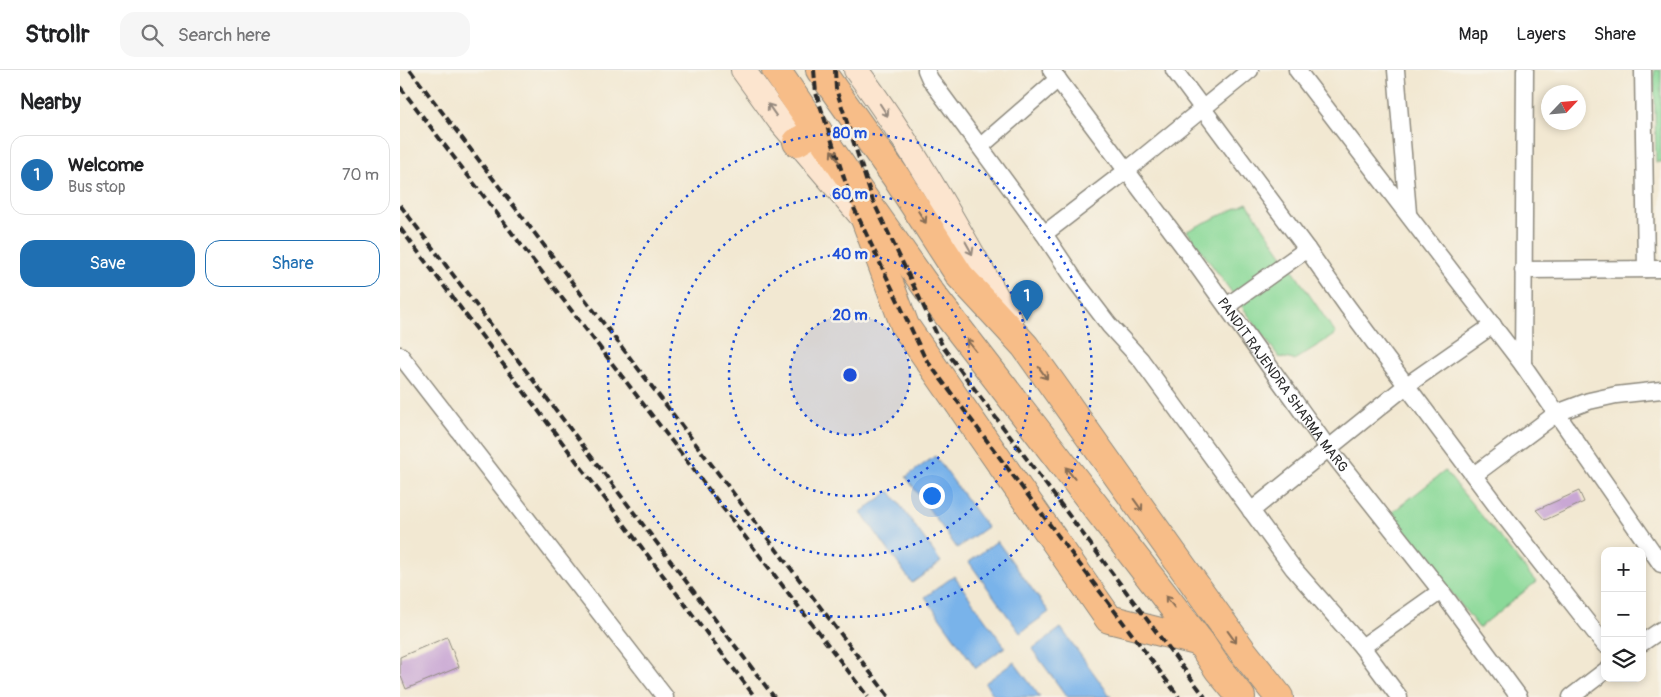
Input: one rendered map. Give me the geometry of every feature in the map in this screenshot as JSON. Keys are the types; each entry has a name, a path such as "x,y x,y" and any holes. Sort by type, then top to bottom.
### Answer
{"highway":[{"path":"820,70 896,176 960,276 1024,346 1241,649 1279,697"},
{"path":"781,77 807,136 851,180 930,292 1200,642 1240,697"},
{"path":"851,180 905,326 1109,619 1200,642"}],"main road":[{"path":"743,70 779,120 807,136 866,222 930,292"},
{"path":"856,70 877,98 938,192 1024,346"}],"street":[{"path":"926,70 930,79 981,146 1077,283 1109,325 1141,360 1293,568 1362,647 1400,697"},
{"path":"1174,70 1474,475 1601,640"},
{"path":"1044,234 1204,109 1250,70"},
{"path":"1298,70 1523,365 1661,564"},
{"path":"1396,70 1408,213"},
{"path":"1523,365 1525,70"},
{"path":"1523,270 1653,269 1643,70"},
{"path":"981,146 1055,75"},
{"name":"PANDIT RAJENDRA SHARMA MARG","path":"1055,75 1227,306 1328,448 1440,591 1519,697"},
{"path":"1227,306 1307,249"},
{"path":"1251,511 1407,385 1493,325"},
{"path":"400,354 665,697"},
{"path":"1474,475 1557,414 1589,401 1616,395 1661,390"},
{"path":"1362,647 1440,591"},
{"path":"1646,640 1661,630"},
{"path":"1571,697 1601,674"}],"green space":[{"path":"1654,70 1661,70 1661,162 1656,162"},
{"path":"1247,203 1336,334 1294,360 1279,357 1187,231"},
{"path":"1445,471 1536,582 1479,628 1390,514"}],"water":[{"path":"935,456 987,527 957,548 906,477"},
{"path":"890,491 941,562 912,583 861,512"},
{"path":"997,541 1049,612 1020,633 969,562"},
{"path":"954,576 1005,647 976,668 925,597"},
{"path":"1061,628 1111,697 1067,697 1032,649"},
{"path":"1014,662 1040,697 995,697 985,683"}],"building":[{"path":"1579,491 1584,502 1545,520 1536,510"},
{"path":"447,637 459,667 406,689 400,674 400,657"}],"railway":[{"path":"410,70 889,697"},
{"path":"814,70 816,93 854,208 925,358 1179,697"},
{"path":"835,70 836,89 873,201 943,347 1205,697"},
{"path":"400,87 868,697"},
{"path":"400,205 774,697"},
{"path":"400,228 755,697"}],"place":[{"name":"Welcome","path":"1027,321"}]}
